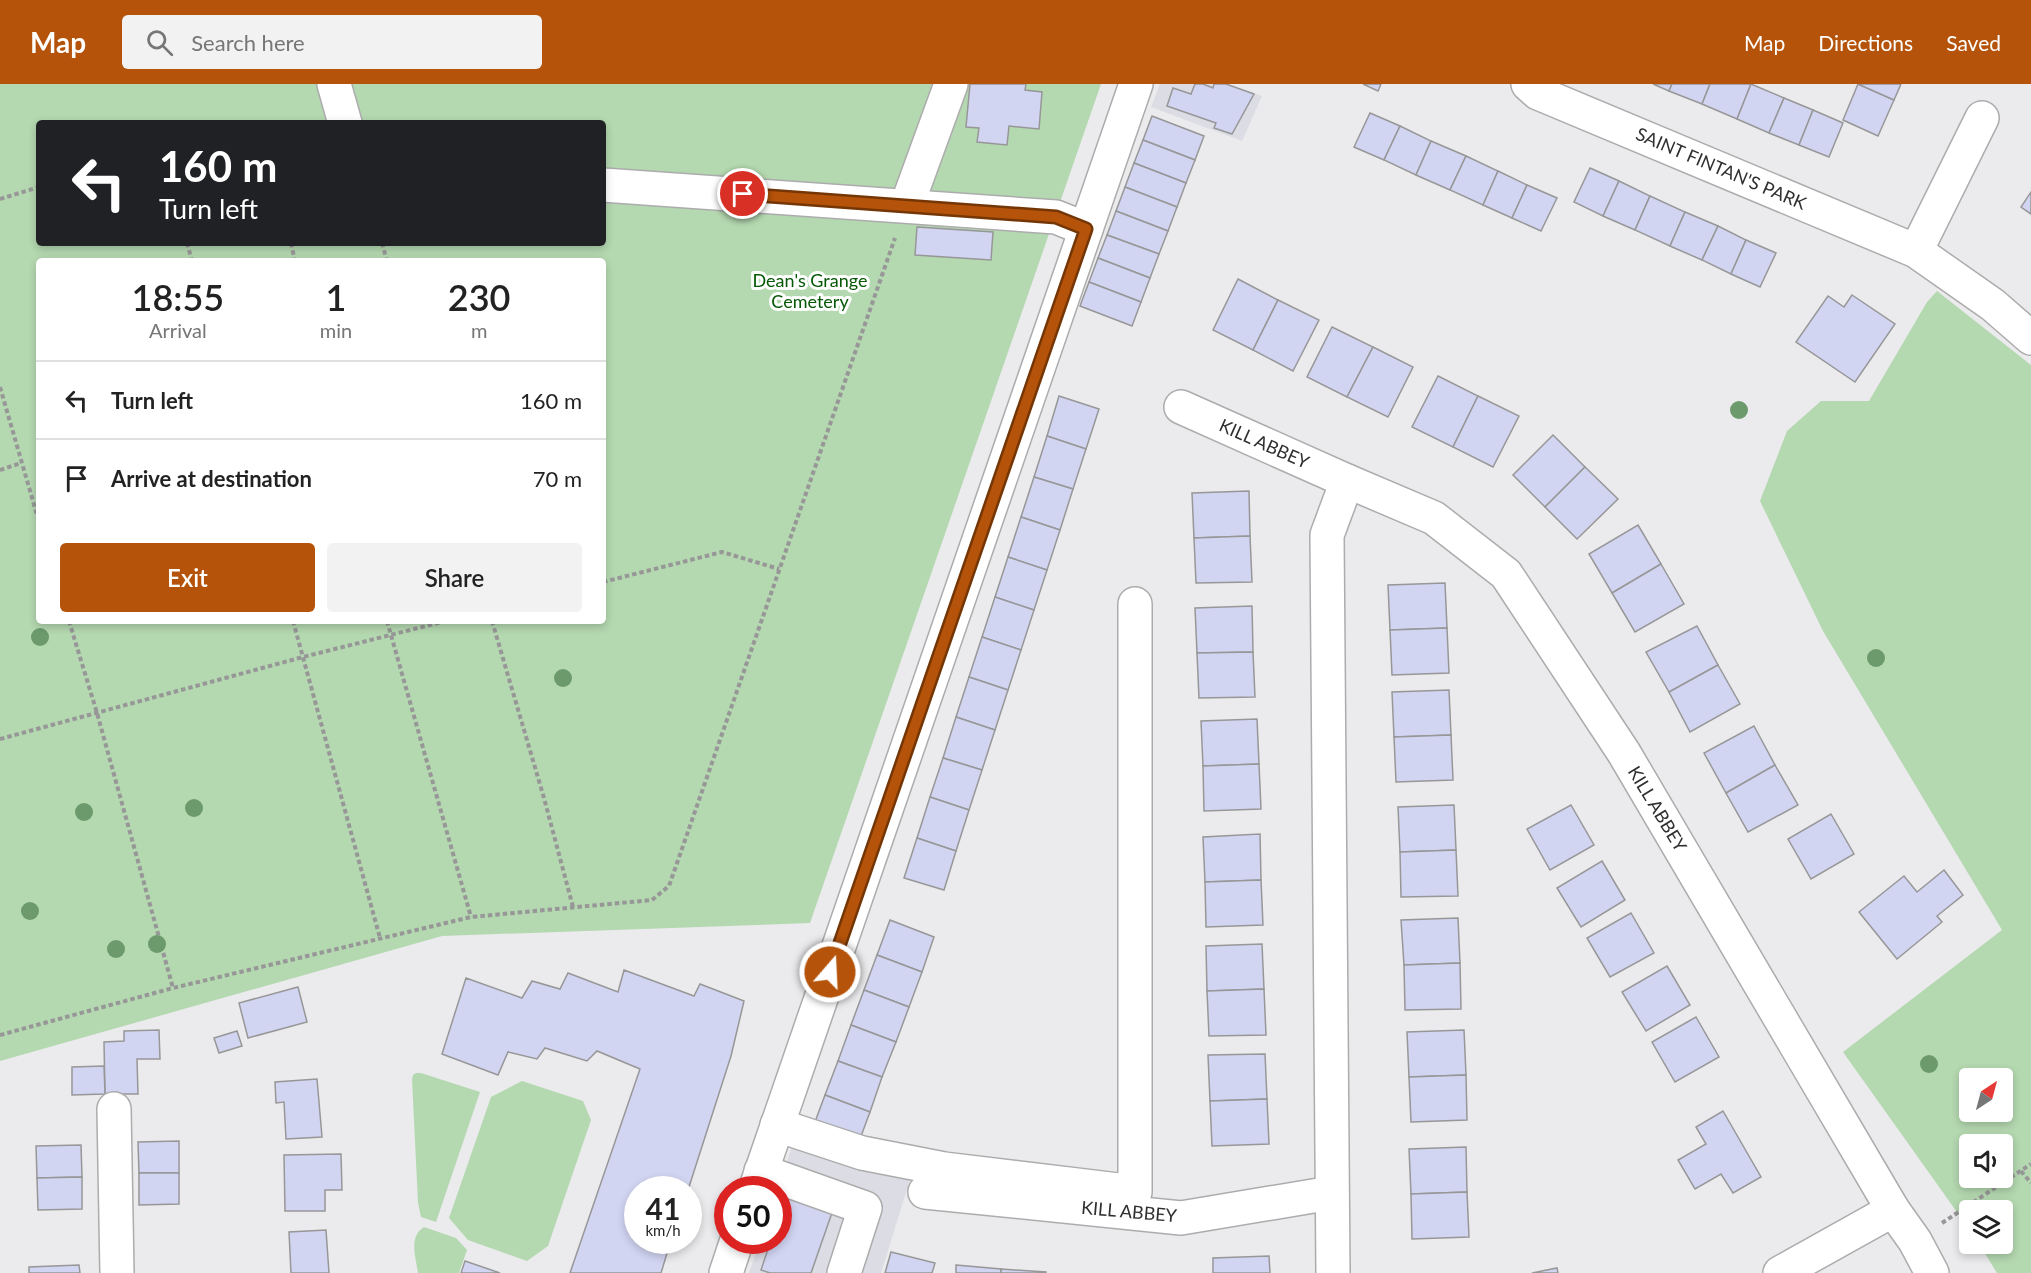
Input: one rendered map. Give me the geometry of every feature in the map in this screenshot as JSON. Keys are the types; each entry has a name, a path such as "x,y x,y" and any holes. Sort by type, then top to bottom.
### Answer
{"street":[{"path":"334,84 344,120"},
{"path":"907,206 951,84"},
{"path":"759,1176 1136,84"},
{"name":"SAINT FINTAN'S PARK","path":"1528,84 1538,93 1916,251 1993,305 2031,338"},
{"path":"1916,251 1982,118"},
{"path":"606,185 1056,217 1086,229"},
{"name":"KILL ABBEY","path":"1181,407 1434,518 1506,574 1624,753 1932,1273"},
{"path":"1333,1273 1327,535 1347,481"},
{"path":"777,1125 862,1153 944,1169 1136,1192 1136,603"},
{"path":"114,1109 117,1273"},
{"path":"792,1189 865,1208 844,1273"},
{"name":"KILL ABBEY","path":"925,1192 1181,1218 1331,1193"},
{"path":"1780,1273 1893,1210"},
{"path":"726,1273 732,1254"}],"path":[{"path":"0,199 36,188"},
{"path":"0,1035 172,988 471,917 652,900 669,886 907,206"},
{"path":"0,387 36,512"},
{"path":"0,470 21,463"},
{"path":"606,581 722,552 779,569"},
{"path":"70,624 97,713 172,988"},
{"path":"294,624 380,938"},
{"path":"388,624 471,917"},
{"path":"0,739 433,624"},
{"path":"493,624 573,907"},
{"path":"1915,1241 2031,1164"},
{"path":"2021,1171 2031,1183"}],"shaded area":[{"path":"1160,84 1227,84 1262,96 1242,141 1151,107"},
{"path":"794,1140 912,1173 881,1273 749,1273 756,1254 792,1254 792,1176 782,1176"}],"green space":[{"name":"Dean's Grange Cemetery","path":"0,84 1101,84 810,923 442,936 0,1061"},
{"path":"1937,291 2031,365 2031,1273 1997,1273 1985,1254 2013,1254 2013,1200 1959,1200 1959,1215 1843,1052 2002,930 1823,631 1760,501 1787,431 1821,401 1869,401 1927,302"},
{"path":"416,1073 480,1092 436,1222 421,1217 418,1203 412,1079"},
{"path":"522,1081 583,1101 591,1120 548,1246 527,1261 468,1240 449,1218 491,1097"},
{"path":"424,1227 456,1238 467,1250 459,1273 418,1273 415,1242 419,1231"}],"building":[{"path":"970,84 1026,84 1025,90 1042,92 1039,129 1009,126 1007,145 977,142 979,128 966,127"},
{"path":"1195,84 1213,88 1214,84 1226,84 1254,94 1232,134 1214,128 1216,123 1167,106 1173,88 1191,94"},
{"path":"1363,84 1381,84 1378,91"},
{"path":"1653,84 1672,84 1669,91"},
{"path":"1672,84 1710,84 1702,104 1669,91"},
{"path":"1710,84 1751,84 1737,119 1702,104"},
{"path":"1751,84 1784,98 1769,133 1737,119"},
{"path":"1858,84 1894,100 1878,136 1843,120"},
{"path":"1858,84 1901,84 1894,100"},
{"path":"1784,98 1813,110 1799,145 1769,133"},
{"path":"1813,110 1843,123 1829,157 1799,145"},
{"path":"1370,113 1400,126 1384,160 1354,147"},
{"path":"1152,116 1204,136 1195,160 1143,140"},
{"path":"1400,126 1431,141 1416,175 1384,160"},
{"path":"1143,140 1195,160 1186,183 1134,163"},
{"path":"1431,141 1466,156 1450,190 1416,175"},
{"path":"1466,156 1498,171 1483,205 1450,190"},
{"path":"1134,163 1186,183 1177,207 1125,187"},
{"path":"1590,168 1619,181 1603,216 1574,202"},
{"path":"1498,171 1527,185 1512,218 1483,205"},
{"path":"1619,181 1650,196 1635,230 1603,216"},
{"path":"1527,185 1557,198 1541,231 1512,218"},
{"path":"1125,187 1177,207 1168,231 1116,211"},
{"path":"2031,192 2031,214 2021,207"},
{"path":"1650,196 1685,212 1670,246 1635,230"},
{"path":"1116,211 1168,231 1159,254 1107,235"},
{"path":"1685,212 1718,226 1702,260 1670,246"},
{"path":"1718,226 1746,240 1731,274 1702,260"},
{"path":"917,227 993,232 991,260 915,255"},
{"path":"1107,235 1159,254 1150,278 1098,258"},
{"path":"1746,240 1776,253 1760,287 1731,274"},
{"path":"1098,258 1150,278 1141,302 1089,282"},
{"path":"1238,279 1278,300 1253,350 1213,330"},
{"path":"1089,282 1141,302 1132,326 1080,306"},
{"path":"1852,295 1895,324 1855,382 1796,342 1828,296 1844,307"},
{"path":"1278,300 1319,320 1293,371 1253,350"},
{"path":"1332,327 1373,347 1347,397 1307,377"},
{"path":"1373,347 1413,367 1388,417 1347,397"},
{"path":"1438,376 1478,396 1453,447 1412,427"},
{"path":"1059,396 1099,409 1086,449 1047,436"},
{"path":"1478,396 1519,416 1493,467 1453,447"},
{"path":"1553,435 1585,467 1545,507 1513,475"},
{"path":"1047,436 1086,449 1073,489 1034,477"},
{"path":"1585,467 1618,499 1577,539 1545,507"},
{"path":"1034,477 1073,489 1060,530 1021,517"},
{"path":"1249,491 1250,536 1194,538 1192,493"},
{"path":"1021,517 1060,530 1047,570 1008,557"},
{"path":"1638,525 1661,564 1612,593 1589,554"},
{"path":"1250,536 1252,582 1196,583 1194,538"},
{"path":"1008,557 1047,570 1034,610 995,597"},
{"path":"1661,564 1684,604 1635,632 1612,593"},
{"path":"1445,583 1447,628 1390,630 1388,585"},
{"path":"995,597 1034,610 1021,650 982,637"},
{"path":"1252,606 1253,652 1197,653 1195,608"},
{"path":"1697,626 1718,665 1669,692 1646,652"},
{"path":"1447,628 1449,673 1392,675 1390,630"},
{"path":"982,637 1021,650 1008,690 969,677"},
{"path":"1253,652 1255,697 1199,698 1197,653"},
{"path":"1718,665 1740,704 1690,732 1669,692"},
{"path":"969,677 1008,690 995,730 956,717"},
{"path":"1449,690 1451,735 1394,737 1392,692"},
{"path":"956,717 995,730 982,770 943,758"},
{"path":"1257,719 1259,764 1203,766 1201,721"},
{"path":"1754,726 1775,765 1726,793 1704,753"},
{"path":"1451,735 1453,780 1396,782 1394,737"},
{"path":"943,758 982,770 969,810 930,797"},
{"path":"1259,764 1261,809 1204,811 1203,766"},
{"path":"1775,765 1798,805 1748,832 1726,793"},
{"path":"930,797 969,810 956,851 917,838"},
{"path":"1454,805 1456,850 1400,852 1398,807"},
{"path":"1571,805 1594,845 1550,870 1527,829"},
{"path":"1831,814 1854,854 1811,879 1788,839"},
{"path":"1260,834 1261,880 1205,882 1203,837"},
{"path":"917,838 956,851 944,890 904,878"},
{"path":"1456,850 1458,896 1401,897 1400,852"},
{"path":"1602,861 1625,900 1581,927 1557,888"},
{"path":"1944,870 1963,895 1937,916 1942,922 1897,959 1859,912 1904,876 1917,892"},
{"path":"1261,880 1263,925 1206,927 1205,882"},
{"path":"1631,913 1654,953 1610,977 1587,938"},
{"path":"1458,918 1460,963 1404,965 1401,920"},
{"path":"890,920 934,937 922,972 877,955"},
{"path":"1262,944 1264,989 1207,991 1206,946"},
{"path":"877,955 922,972 909,1007 864,990"},
{"path":"1460,963 1461,1009 1405,1010 1404,965"},
{"path":"1667,966 1690,1005 1646,1031 1622,992"},
{"path":"624,970 694,996 700,984 744,1001 731,1056 692,1176 624,1176 624,1254 667,1254 661,1273 570,1273 640,1069 597,1051 587,1061 545,1048 537,1059 508,1052 498,1075 442,1054 466,978 522,998 532,981 560,989 568,973 618,992"},
{"path":"298,987 307,1022 248,1038 239,1003"},
{"path":"1264,989 1266,1035 1209,1036 1207,991"},
{"path":"864,990 909,1007 896,1042 851,1025"},
{"path":"1696,1017 1719,1057 1675,1082 1652,1042"},
{"path":"851,1025 896,1042 882,1077 838,1061"},
{"path":"159,1030 160,1059 137,1059 138,1094 105,1094 104,1042 124,1041 124,1031"},
{"path":"1464,1030 1466,1075 1409,1077 1407,1032"},
{"path":"237,1031 242,1046 219,1053 214,1038"},
{"path":"1265,1054 1267,1099 1210,1101 1208,1055"},
{"path":"838,1061 882,1077 870,1112 825,1095"},
{"path":"104,1066 105,1094 72,1095 72,1067"},
{"path":"1466,1075 1467,1120 1411,1122 1409,1077"},
{"path":"317,1079 322,1137 286,1139 284,1102 276,1103 275,1082"},
{"path":"825,1095 870,1112 857,1147 812,1130"},
{"path":"1267,1099 1269,1144 1212,1146 1210,1101"},
{"path":"1723,1111 1761,1177 1733,1193 1721,1174 1695,1189 1678,1160 1706,1144 1696,1127"},
{"path":"179,1141 179,1173 139,1173 138,1142"},
{"path":"81,1145 82,1177 37,1178 36,1146"},
{"path":"1466,1147 1467,1192 1411,1194 1409,1149"},
{"path":"341,1154 342,1190 325,1190 325,1211 285,1211 284,1155"},
{"path":"139,1173 179,1173 179,1204 139,1205"},
{"path":"82,1177 82,1209 38,1210 37,1178"},
{"path":"792,1192 834,1207 811,1273 770,1273 761,1270 766,1254 792,1254"},
{"path":"1467,1192 1469,1237 1412,1239 1411,1194"},
{"path":"326,1230 329,1273 291,1273 289,1232"},
{"path":"891,1252 935,1263 932,1273 885,1273"},
{"path":"1269,1256 1270,1273 1213,1273 1213,1258"},
{"path":"465,1261 500,1273 461,1273"},
{"path":"79,1265 80,1273 29,1273 29,1267"},
{"path":"956,1265 1001,1269 1001,1273 956,1273"},
{"path":"1557,1268 1558,1273 1532,1273"},
{"path":"1001,1269 1046,1272 1046,1273 1001,1273"}],"route":[{"path":"743,194 1056,217 1086,229 830,972"}]}
